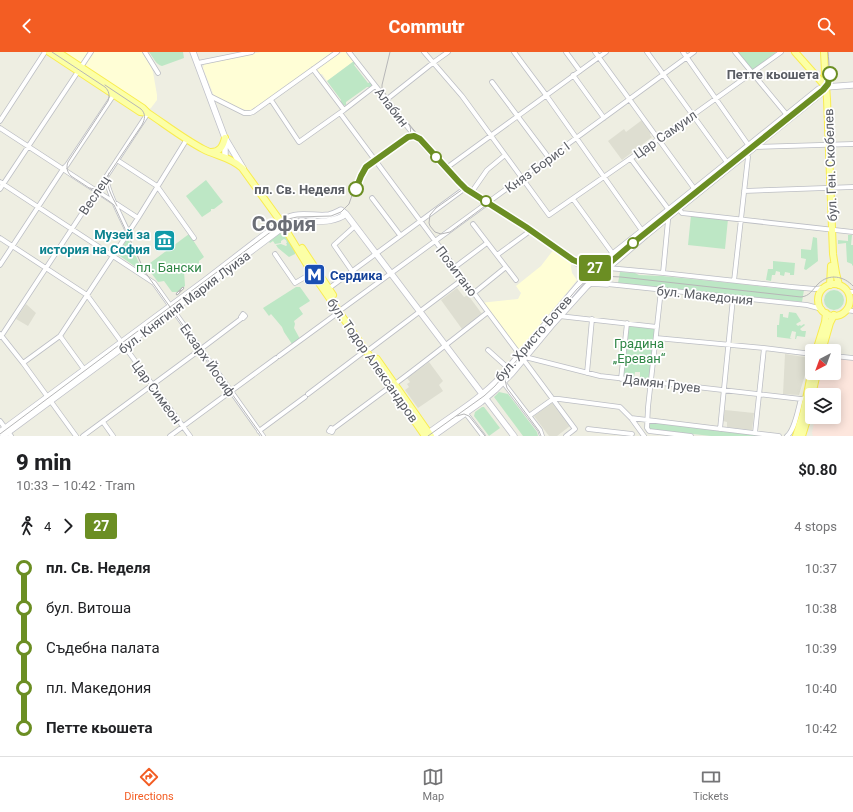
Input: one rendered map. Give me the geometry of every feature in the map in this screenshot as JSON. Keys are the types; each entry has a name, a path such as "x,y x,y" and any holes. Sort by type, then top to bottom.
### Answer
{"main road":[{"path":"49,52 79,69 140,112 148,114 209,152 236,162 246,172"},
{"path":"58,52 79,69"},
{"path":"193,52 225,138 246,172 284,224"},
{"path":"795,52 826,87 853,85"},
{"name":"бул. Ген. Скобелев","path":"824,52 833,254 838,285"},
{"name":"бул. Христо Ботев","path":"428,435 503,382 575,288 613,254 644,233 729,165 819,89 826,87"},
{"name":"бул. Христо Ботев","path":"751,146 820,94 826,87"},
{"path":"209,152 216,152 220,150 225,138"},
{"path":"225,138 225,157"},
{"name":"бул. Христо Ботев","path":"669,213 678,208 696,191"},
{"name":"бул. Княгиня Мария Луиза","path":"3,436 6,432 86,371 284,224 288,217 294,215 327,215 340,210 355,226"},
{"name":"бул. Тодор Александров","path":"284,224 312,273 341,310"},
{"name":"бул. Тодор Александров","path":"284,224 368,350 428,435"},
{"path":"355,226 514,436"},
{"name":"бул. Христо Ботев","path":"484,396 508,368 522,357 590,283 611,267 644,233"},
{"name":"бул. Ген. Скобелев","path":"830,285 833,254"},
{"path":"590,283 607,284"},
{"path":"818,344 825,322 824,311 819,303 820,293 824,288 830,285 838,285 845,288 851,294 850,309 841,314 834,315 824,311"},
{"path":"824,344 834,315"},
{"path":"796,436 805,408"},
{"path":"802,436 806,424"}],"street":[{"path":"0,121 45,52"},
{"path":"0,189 2,183 28,147 91,52"},
{"path":"145,52 158,73"},
{"path":"198,63 252,52"},
{"path":"210,96 244,113 253,112 337,52"},
{"name":"Алабин","path":"349,52 414,135 458,183 591,274"},
{"path":"424,52 462,96 522,178"},
{"path":"386,100 448,52"},
{"path":"514,52 644,233"},
{"path":"566,52 580,71"},
{"path":"595,52 696,191"},
{"path":"445,169 606,52"},
{"path":"647,52 729,165"},
{"path":"683,52 751,146 829,146 853,144"},
{"name":"Княз Борис I","path":"170,436 694,52"},
{"path":"735,52 787,115"},
{"name":"Цар Самуил","path":"522,178 550,215 781,52"},
{"name":"Позитано","path":"313,69 420,221 575,429 566,436"},
{"path":"573,76 604,118"},
{"path":"492,82 549,158"},
{"path":"271,100 299,142 375,86"},
{"path":"0,265 62,170 67,165 115,93"},
{"name":"Веслец","path":"1,335 148,114"},
{"path":"0,128 62,170 138,218"},
{"path":"23,363 60,336 138,218 187,139"},
{"path":"471,193 487,170 506,155"},
{"path":"734,281 748,157"},
{"path":"631,159 669,213 663,273"},
{"path":"117,160 157,186 194,238"},
{"path":"106,177 114,202 128,232"},
{"name":"Екзарх Йосиф","path":"2,183 154,283 230,392 263,436"},
{"path":"744,191 853,186"},
{"path":"328,289 464,188"},
{"path":"372,198 400,236"},
{"path":"573,198 613,254"},
{"path":"678,208 682,213 853,232"},
{"path":"473,224 516,280"},
{"path":"352,271 334,245 355,226"},
{"path":"497,255 530,232"},
{"name":"Цар Симеон","path":"0,238 87,295 190,436"},
{"path":"455,267 487,243"},
{"path":"275,254 296,283 312,273"},
{"path":"474,293 506,266"},
{"name":"бул. Македония","path":"597,269 611,267 734,281 807,288 824,288"},
{"name":"бул. Македония","path":"591,274 607,284 807,305 824,311"},
{"path":"259,431 463,279"},
{"path":"661,290 647,428 649,431 691,436"},
{"path":"720,429 733,298"},
{"path":"333,432 488,312"},
{"path":"553,315 657,326"},
{"path":"83,436 201,350 242,318"},
{"path":"586,373 592,320"},
{"path":"621,379 627,323"},
{"path":"1,335 76,436"},
{"path":"60,336 86,371"},
{"path":"656,338 805,353"},
{"path":"755,433 764,348"},
{"path":"488,350 508,368"},
{"name":"Дамян Груев","path":"522,357 586,373 621,379 759,395 805,397"},
{"path":"841,357 853,358"},
{"path":"503,382 540,430 542,436"},
{"path":"529,416 553,399 559,398 620,407 631,418 644,436"},
{"path":"787,436 790,433 796,417 805,402"},
{"path":"464,411 483,436"},
{"path":"631,418 779,436"},
{"path":"588,428 631,435 635,431 640,420"},
{"path":"0,421 6,432"},
{"path":"102,422 113,436"}],"shaded area":[{"path":"62,52 142,52 153,72 157,100 149,109"},
{"path":"261,52 336,52 251,110 236,107 214,96 203,68 204,64 207,62"},
{"path":"342,52 347,52 354,61 327,81 322,74 319,74 317,69"},
{"path":"642,120 652,137 622,160 608,141 624,129 626,132"},
{"path":"554,249 572,262 572,273 577,280 517,354 480,303 518,299 521,293 516,286 541,266"},
{"path":"457,288 464,297 468,295 482,314 462,329 441,300"},
{"path":"26,304 36,313 28,326 16,319"},
{"path":"785,354 805,357 805,375 799,395 783,394"},
{"path":"841,357 853,358 853,436 813,436 814,424 841,424 841,388 818,388 815,384 816,380 841,380"},
{"path":"429,362 443,381 439,385 443,391 418,408 405,390 409,387 407,384 410,382 407,378"},
{"path":"552,403 570,426 557,436 549,436 534,416"},
{"path":"725,410 754,413 752,430 727,427 727,422 723,421"}],"green space":[{"path":"149,52 183,52 184,58 162,66 156,62"},
{"path":"737,52 776,52 752,71"},
{"path":"354,61 356,63 354,65 368,83 371,82 372,85 346,102 346,105 343,106 340,103 341,100 327,81"},
{"path":"206,180 223,202 214,209 211,209 211,211 202,217 186,196"},
{"path":"691,215 728,219 725,249 688,245"},
{"path":"280,233 282,236 287,235 295,254 289,257 278,248 276,245 287,245 286,240 284,239 281,243 275,244 273,241 270,243 269,242"},
{"name":"пл. Бански","path":"189,234 204,257 199,261 200,270 184,271 185,286 178,292 172,292 164,281 158,282 146,266"},
{"path":"848,235 852,235 851,245 853,245 853,266 847,262 846,243 838,244 838,240 848,241"},
{"path":"813,237 817,238 818,261 806,270 804,269 806,259 801,258 801,249 811,250"},
{"path":"128,238 141,268 140,270 117,254"},
{"path":"773,261 795,263 794,275 790,275 790,273 785,272 784,276 780,275 780,272 776,271 775,275 772,275 771,281 766,280 768,269 773,269"},
{"path":"620,272 731,283 737,282 740,284 804,290 802,302 618,283"},
{"path":"296,287 300,287 310,301 299,308 303,314 294,321 294,328 300,339 292,344 282,327 271,314 269,316 263,308"},
{"path":"834,290 841,293 844,300 841,307 834,310 827,307 824,300 827,293"},
{"path":"789,312 796,313 801,321 796,324 798,326 805,325 800,329 802,331 806,331 805,337 797,336 795,339 796,332 792,331 790,338 792,339 777,337 777,325 779,325 780,314 783,314 783,317 788,318"},
{"name":"Градина „Ереван“","path":"627,323 657,327 651,379 640,378 640,372 635,372 634,377 621,375"},
{"path":"499,392 508,394 537,432 538,436 523,436 494,397"},
{"path":"484,407 500,428 489,436 474,416 475,412"},
{"path":"650,422 771,436 711,436 649,429"}],"tram line":[{"path":"52,52 105,87 109,93 108,101 68,162 67,168 69,173 71,176 114,205 145,272 262,436"},
{"path":"390,52 382,89 429,148 459,181 527,225 587,267 590,273 589,280"},
{"path":"428,436 484,396 495,386 577,289 592,275 622,249 824,87 829,75 828,52"},
{"name":"27","path":"356,189 366,167 408,137 415,136 420,139 466,189 496,207 573,260 592,267 601,268 606,266 823,90 828,84 830,74"},
{"path":"90,188 94,189 100,187 142,125 144,119 144,113 141,109 105,85"},
{"path":"406,138 410,132 409,124"},
{"path":"0,434 288,219 297,217 331,216 341,212 349,204 359,175 365,166 407,136 414,135 421,138"},
{"path":"109,173 107,181 108,186 117,206"},
{"path":"472,190 463,189 436,208 430,215 429,223 435,232 441,234 450,232 485,206 488,205 496,207"},
{"path":"591,278 601,276 621,277 801,297 809,294 818,284 827,278 841,278 853,286"},
{"path":"508,372 505,380 507,388 539,431 541,436"},
{"path":"457,416 464,414 469,416 485,436"}],"railway":[{"path":"177,294 183,288"}],"place":[{"name":"Петте кьошета","path":"830,74"},
{"name":"пл. Св. Неделя","path":"356,189"},
{"name":"Музей за история на София","path":"165,241"},
{"name":"Сердика","path":"315,275"}],"district":[{"name":"София","path":"284,224"}]}
